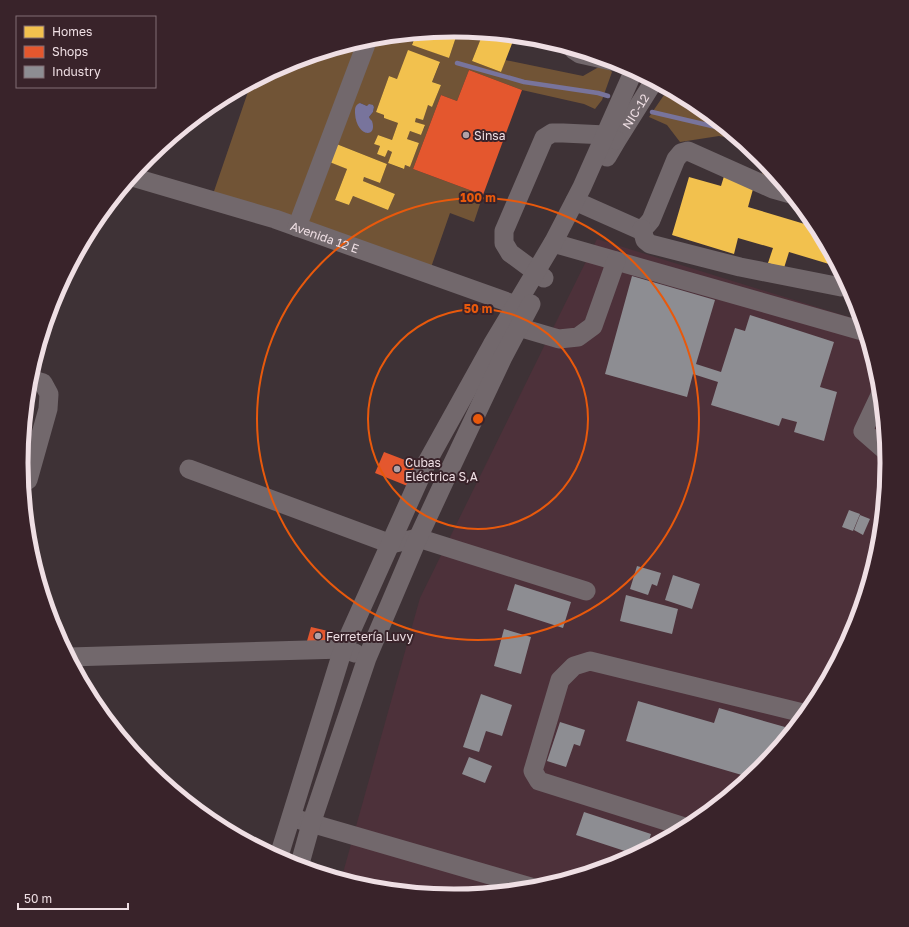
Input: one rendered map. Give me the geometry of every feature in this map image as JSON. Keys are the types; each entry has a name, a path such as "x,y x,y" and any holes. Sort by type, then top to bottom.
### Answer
{"street":[{"path":"297,227 365,47"},
{"name":"NIC-12","path":"611,137 632,76"},
{"name":"NIC-12","path":"611,137 651,85"},
{"path":"280,853 343,650 427,462 489,352 522,307 540,276 611,137 552,133 544,138 504,231 504,243 510,253 540,276"},
{"path":"579,202 638,229 642,229 651,220 676,159 681,153 688,151 773,189 783,192"},
{"name":"Avenida 12 E","path":"137,179 275,219 522,307"},
{"path":"642,229 645,240 650,244 740,267 842,286"},
{"path":"557,244 859,330"},
{"path":"518,327 559,339 578,337 593,326 616,261"},
{"path":"301,861 311,824 368,658 418,538 518,327 522,307"},
{"path":"29,478 48,409 49,394 43,383 36,381"},
{"path":"876,403 863,431 880,446"},
{"path":"189,469 391,544 418,538 586,591"},
{"path":"75,657 343,650 368,658"},
{"path":"680,825 540,781 533,770 560,680 574,666 590,661 800,712"},
{"path":"291,817 522,884"}],"shaded area":[{"path":"456,37 481,38 472,61 501,72 505,60 583,76 604,64 612,72 602,100 595,109 584,104 522,90 469,70 457,101 441,95 413,169 483,195 474,222 450,213 428,276 211,200 249,90 291,69 371,45 414,39 412,44 449,58","holes":["440,63 432,82 441,85 432,107 428,105 416,118 415,122 425,126 421,135 410,131 407,139 419,143 410,167 405,165 403,169 388,163 392,152 388,150 385,157 377,154 380,146 374,144 378,135 392,140 398,123 384,118 384,115 376,112 389,76 397,79","360,103 367,106 373,105 374,107 373,112 369,117 370,132 366,133","334,143 387,164 380,183 364,177 363,181 395,194 388,210 353,196 349,205 335,200 347,169 328,161"]},
{"path":"664,95 677,100 691,109 730,138 719,136 680,142 667,125 649,117"},
{"path":"360,103 367,106 369,104 373,105 374,107 373,112 369,117 372,121 373,127 370,133 362,131 356,121 355,108"},
{"path":"763,169 774,181 761,178"},
{"path":"597,239 856,319 873,380 880,436 881,464 880,491 873,547 849,627 824,677 793,723 775,745 736,784 714,802 668,833 618,858 592,867 538,882 510,886 482,889 427,889 371,882 343,875 420,598"}],"building: Homes":[{"path":"456,37 449,58 412,45 414,39"},
{"path":"481,38 513,41 501,72 472,61"},
{"path":"408,50 440,62 432,82 441,85 432,107 428,105 423,120 416,118 415,122 425,125 421,135 410,131 407,139 419,143 410,167 405,165 404,169 388,163 392,152 388,150 385,157 377,154 380,146 374,144 378,135 392,140 398,123 384,118 384,115 376,112 389,76 397,79"},
{"path":"334,143 387,164 380,183 364,177 363,181 395,194 388,210 353,196 349,205 335,200 347,169 327,161"},
{"path":"725,173 755,182 748,207 808,225 824,250 830,261 829,264 789,252 784,268 768,263 773,248 738,238 734,254 672,235 689,177 721,186"}],"building: Shops":[{"name":"Sinsa","path":"469,70 522,90 483,195 413,169 441,95 457,101"},
{"name":"Cubas Eléctrica S,A","path":"384,452 418,465 410,487 375,473"},
{"name":"Ferretería Luvy","path":"311,627 328,631 325,645 307,641"}],"building: Industry":[{"path":"632,276 715,300 696,364 721,372 735,328 745,331 750,315 834,342 820,387 837,392 824,441 794,432 797,422 782,418 779,426 711,405 718,382 693,374 687,397 605,374"},
{"path":"849,510 860,514 853,531 842,527"},
{"path":"860,515 870,519 863,535 854,530"},
{"path":"637,566 661,573 657,586 652,584 648,595 630,589"},
{"path":"673,575 700,584 692,609 665,600"},
{"path":"515,584 571,602 563,628 507,610"},
{"path":"626,595 678,609 672,634 620,621"},
{"path":"504,629 531,637 521,674 494,666"},
{"path":"481,694 512,705 502,736 486,731 479,752 463,747"},
{"path":"638,701 714,723 719,708 785,727 783,736 775,745 745,776 626,741"},
{"path":"560,722 585,730 580,746 574,744 566,767 547,761"},
{"path":"469,757 492,766 485,783 462,774"},
{"path":"584,812 651,834 648,843 629,853 576,835"}],"waterway":[{"path":"457,63 524,82 598,93 608,96"},
{"path":"652,112 717,127"}],"place":[{"name":"Sinsa","path":"466,135"},
{"name":"Cubas Eléctrica S,A","path":"397,469"},
{"name":"Ferretería Luvy","path":"318,636"}]}
